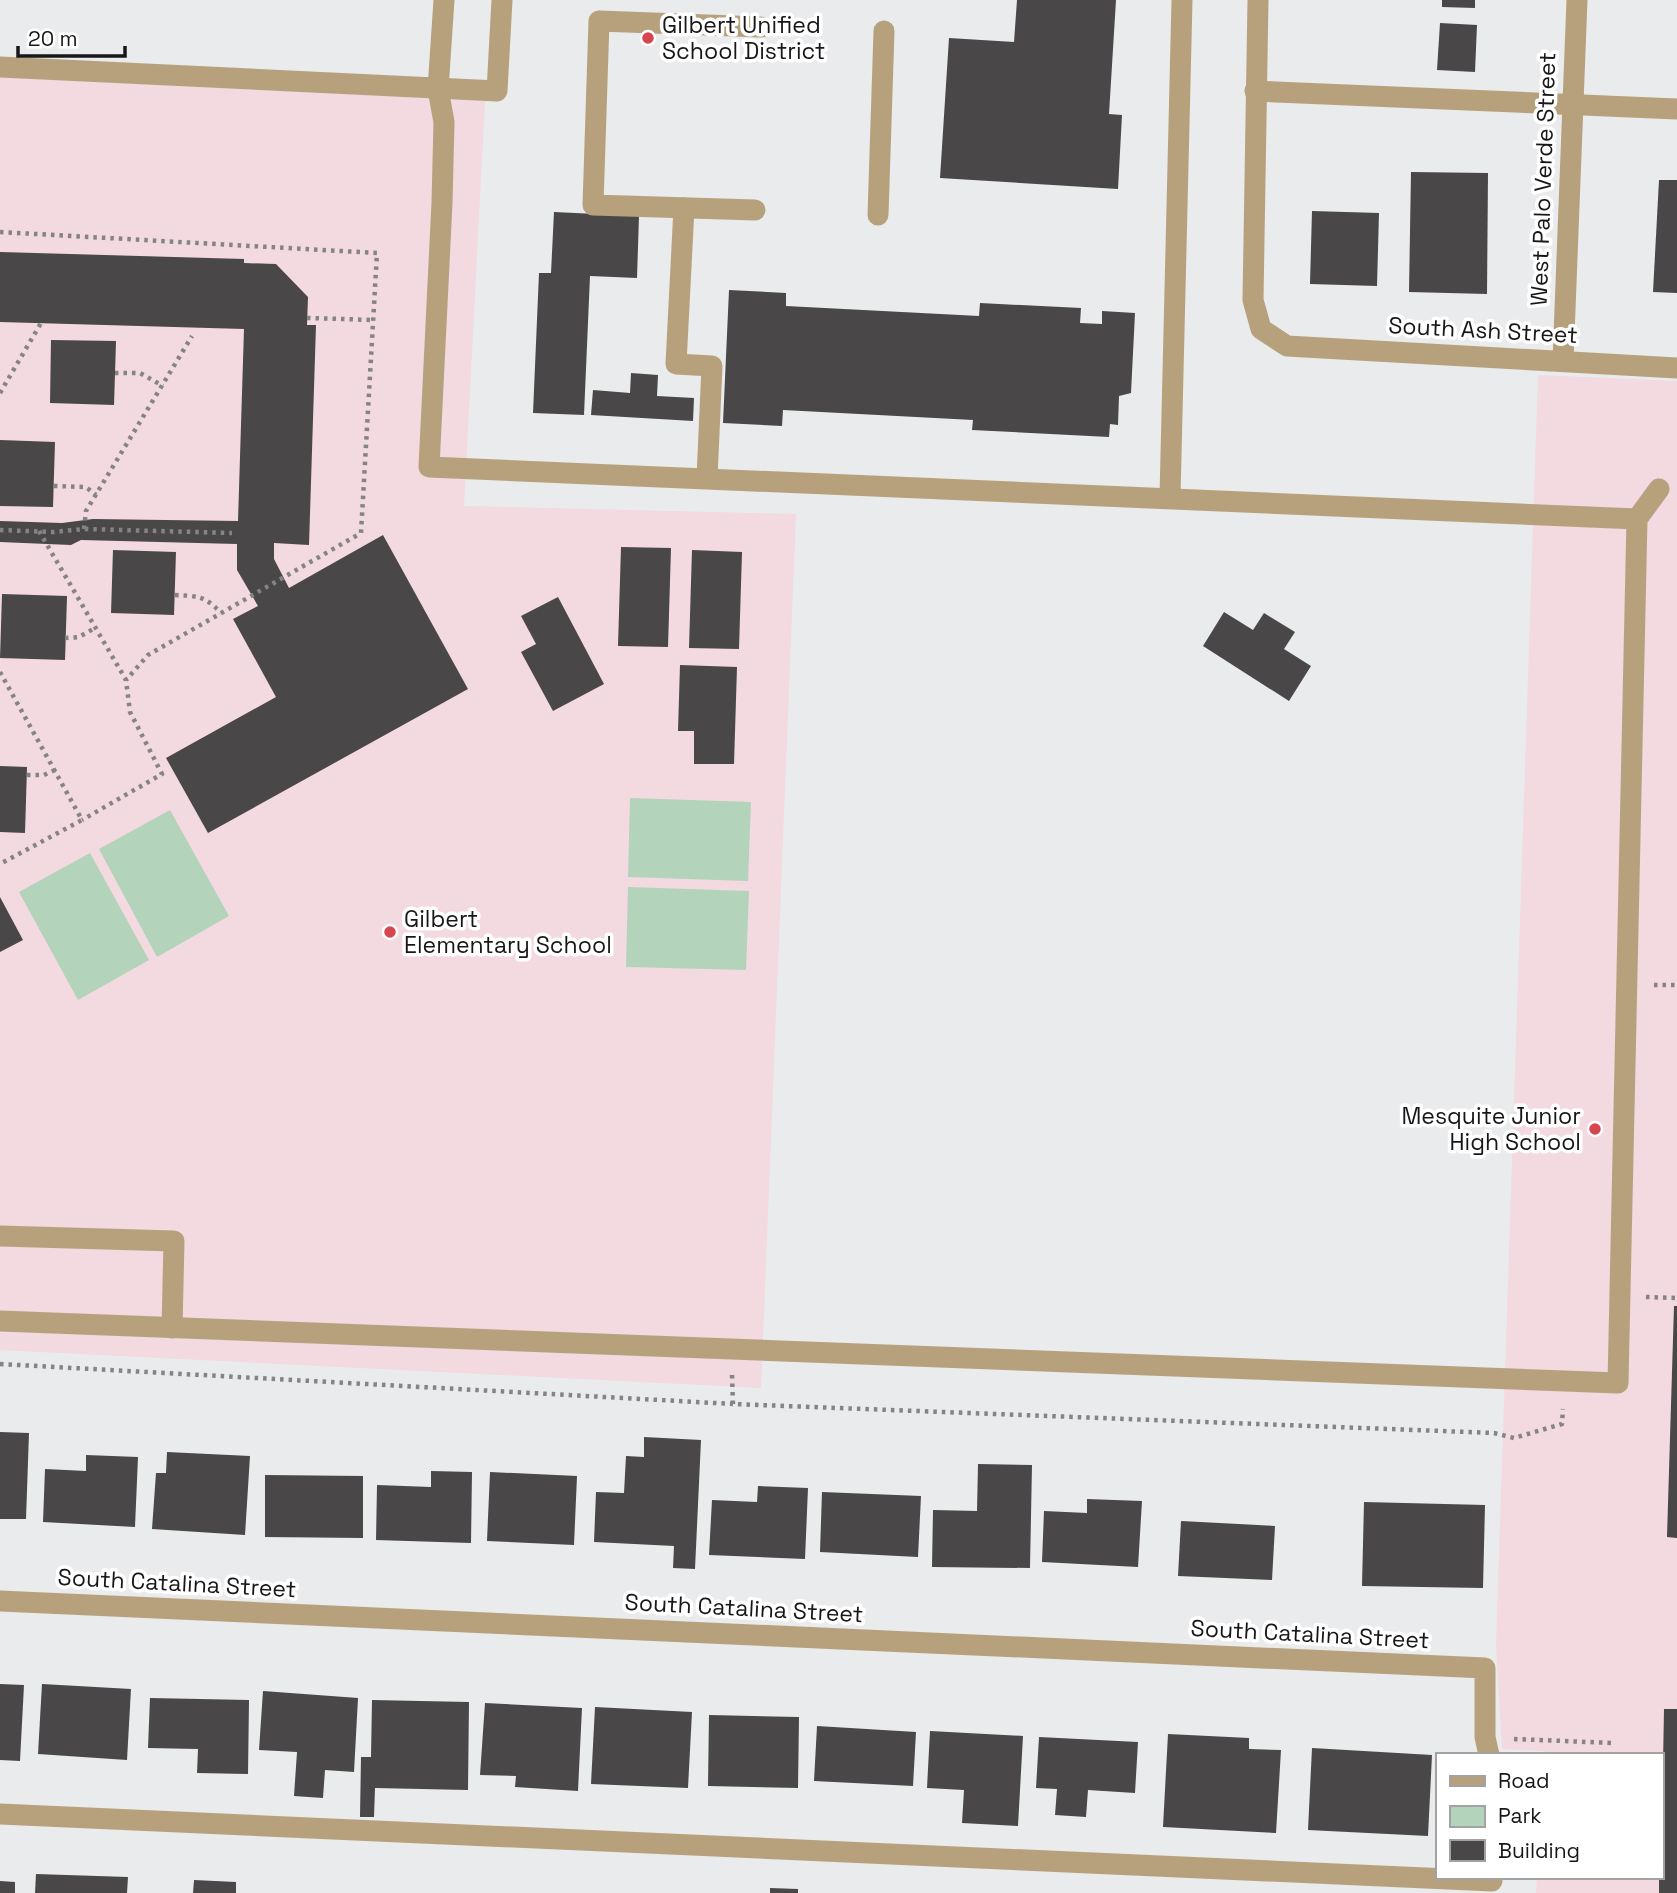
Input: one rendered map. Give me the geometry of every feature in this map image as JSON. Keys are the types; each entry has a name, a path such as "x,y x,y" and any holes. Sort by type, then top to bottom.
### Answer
{"street":[{"path":"444,0 438,89 443,122 442,203 429,467 1637,519"},
{"path":"0,67 497,91 502,0"},
{"path":"1170,497 1182,0"},
{"path":"1258,0 1255,91 1677,109"},
{"name":"West Palo Verde Street","path":"1563,361 1577,0"},
{"path":"755,211 593,205 598,22 761,27"},
{"path":"878,215 884,32"},
{"name":"South Ash Street","path":"1255,91 1253,300 1261,329 1287,346 1677,368"},
{"path":"684,208 676,364 712,366 707,478"},
{"path":"0,1321 1618,1384 1637,519 1659,489"},
{"path":"0,1236 174,1241 172,1328"},
{"name":"South Catalina Street","path":"0,1601 1485,1668 1487,1746"},
{"path":"0,1814 1492,1884"}],"path":[{"path":"0,232 377,253 361,533 149,655 126,680"},
{"path":"307,318 374,320"},
{"path":"0,391 41,323"},
{"path":"84,529 86,511 192,337"},
{"path":"115,373 140,373 163,386"},
{"path":"54,486 86,487 96,495"},
{"path":"0,530 232,533"},
{"path":"0,864 162,774 130,712 126,680 39,531"},
{"path":"175,595 198,596 210,601 221,613"},
{"path":"65,638 79,637 95,628"},
{"path":"0,673 82,820"},
{"path":"27,775 44,775 55,770"},
{"path":"732,1350 733,1404"},
{"path":"0,1364 733,1404 1494,1433 1514,1438 1562,1424 1564,1382"},
{"path":"1487,1746 1613,1744"}],"shaded area":[{"name":"Gilbert Elementary School","path":"0,77 485,101 464,506 796,514 761,1388 0,1350"},
{"name":"Mesquite Junior High School","path":"1538,375 1677,381 1677,1893 1536,1893 1537,1879 1663,1879 1663,1753 1544,1753 1502,1749 1496,1645"}],"green space":[{"path":"630,798 751,802 748,881 628,877"},
{"path":"170,810 229,916 157,957 99,849"},
{"path":"90,853 149,960 78,1000 19,892"},
{"path":"628,887 749,891 746,970 626,967"}],"building":[{"path":"1017,0 1116,0 1109,114 1122,115 1118,189 940,178 949,38 1014,42"},
{"path":"1442,0 1475,0 1475,8 1442,7"},
{"path":"1440,23 1477,25 1475,72 1437,70"},
{"path":"1411,172 1488,173 1487,294 1409,292"},
{"path":"1659,180 1677,180 1677,293 1653,292"},
{"path":"1312,211 1379,213 1377,286 1310,284"},
{"path":"554,212 639,216 637,278 590,276 584,415 533,413 539,273 551,273"},
{"path":"0,252 244,259 244,263 276,264 308,297 307,325 316,325 309,545 274,543 274,559 289,588 383,535 468,689 208,833 166,758 276,697 233,619 258,606 237,570 237,544 81,540 71,545 0,542 0,521 238,521 244,329 0,322"},
{"path":"729,290 786,293 786,306 979,316 980,303 1081,308 1080,323 1102,324 1102,311 1135,313 1131,393 1119,396 1118,425 1110,424 1109,437 972,430 973,420 783,410 782,426 723,423"},
{"path":"51,340 116,341 114,405 50,403"},
{"path":"631,373 658,375 657,396 694,398 693,421 591,415 593,390 630,393"},
{"path":"0,440 55,442 53,507 0,506"},
{"path":"621,547 671,548 668,647 618,646"},
{"path":"113,550 176,552 174,615 111,613"},
{"path":"692,550 742,552 739,649 689,648"},
{"path":"2,594 67,596 65,660 0,658"},
{"path":"558,597 604,684 553,711 521,652 536,644 521,616"},
{"path":"1224,612 1253,630 1264,613 1295,632 1284,649 1311,666 1289,701 1203,646"},
{"path":"680,665 737,667 734,764 694,764 694,731 678,731"},
{"path":"0,766 27,767 25,833 0,832"},
{"path":"0,897 23,940 0,952"},
{"path":"1674,1306 1677,1306 1677,1538 1667,1537"},
{"path":"0,1432 29,1433 26,1519 0,1519"},
{"path":"644,1437 701,1440 695,1569 673,1568 674,1546 594,1542 596,1492 624,1493 626,1456 644,1457"},
{"path":"167,1452 250,1456 245,1535 152,1529 156,1473 166,1473"},
{"path":"86,1455 138,1457 135,1527 43,1522 45,1469 86,1471"},
{"path":"978,1464 1032,1465 1030,1568 932,1567 933,1510 977,1511"},
{"path":"431,1471 472,1472 471,1543 376,1540 377,1485 431,1487"},
{"path":"490,1472 577,1476 574,1545 487,1541"},
{"path":"265,1475 363,1476 363,1538 265,1537"},
{"path":"758,1486 808,1488 805,1559 709,1555 712,1500 757,1502"},
{"path":"822,1492 921,1496 918,1557 820,1552"},
{"path":"1087,1499 1142,1501 1138,1567 1042,1562 1044,1511 1087,1513"},
{"path":"1364,1502 1485,1505 1483,1588 1362,1586"},
{"path":"1181,1521 1275,1526 1272,1580 1178,1576"},
{"path":"0,1684 24,1685 20,1761 0,1760"},
{"path":"42,1684 131,1689 127,1760 38,1754"},
{"path":"263,1691 358,1698 354,1772 325,1770 323,1798 294,1796 297,1752 259,1750"},
{"path":"150,1698 249,1700 248,1774 197,1773 198,1749 148,1748"},
{"path":"372,1700 469,1702 468,1790 375,1788 374,1817 360,1817 361,1757 371,1757"},
{"path":"485,1703 582,1708 578,1791 515,1787 516,1776 480,1775"},
{"path":"595,1707 692,1712 688,1788 591,1784"},
{"path":"1664,1709 1677,1709 1677,1893 1659,1893 1659,1879 1663,1879"},
{"path":"709,1715 799,1717 798,1788 708,1786"},
{"path":"817,1726 916,1732 913,1786 814,1781"},
{"path":"930,1731 1023,1736 1018,1826 962,1823 964,1790 927,1788"},
{"path":"1168,1734 1249,1738 1249,1749 1281,1750 1276,1833 1163,1827"},
{"path":"1039,1737 1138,1742 1135,1793 1088,1790 1086,1817 1055,1815 1057,1789 1036,1788"},
{"path":"1312,1748 1432,1755 1428,1836 1308,1830"},
{"path":"36,1874 128,1877 127,1893 35,1893"},
{"path":"194,1880 236,1882 236,1893 193,1893"},
{"path":"0,1881 15,1882 15,1893 0,1893"},
{"path":"770,1888 798,1889 798,1893 770,1893"}],"place":[{"name":"Gilbert Unified School District","path":"648,38"},
{"name":"Gilbert Elementary School","path":"390,932"},
{"name":"Mesquite Junior High School","path":"1595,1129"}]}
